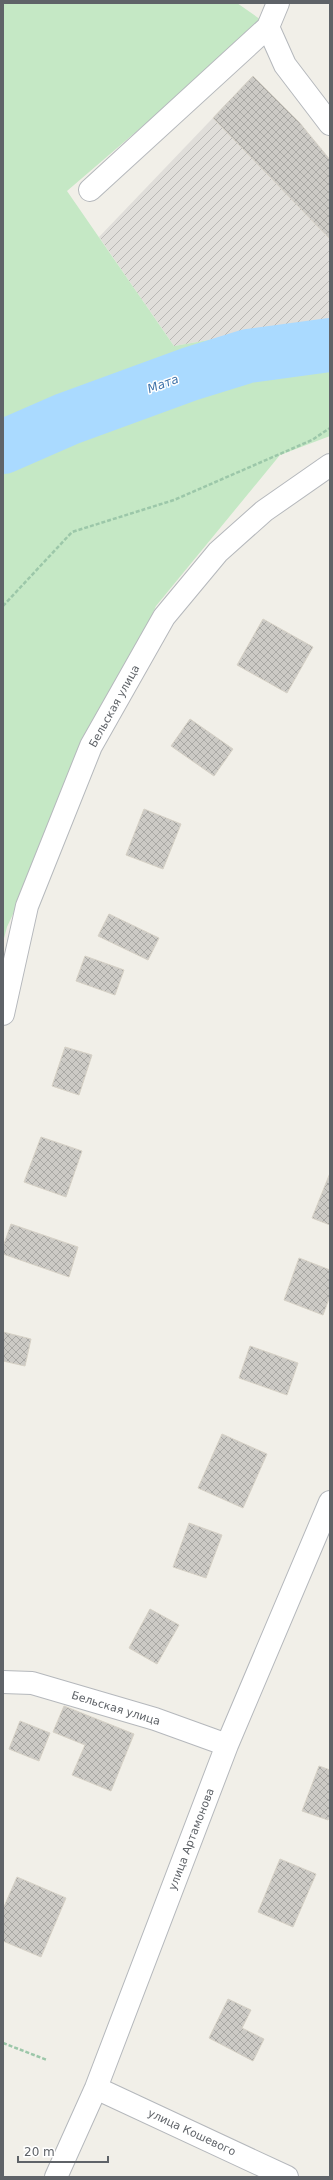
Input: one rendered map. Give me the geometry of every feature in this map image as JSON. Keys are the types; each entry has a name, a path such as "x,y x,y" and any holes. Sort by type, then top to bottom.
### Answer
{"street":[{"path":"90,190 268,27 278,3"},
{"path":"268,27 285,65 330,124"},
{"name":"Бельская улица","path":"3,1014 27,906 91,746 164,617 218,552 264,511 330,465"},
{"name":"улица Артамонова","path":"56,2177 96,2088 227,1745 330,1502"},
{"name":"Бельская улица","path":"3,1682 32,1683 155,1719 227,1745"},
{"name":"улица Кошевого","path":"96,2088 287,2177"}],"path":[{"path":"3,606 72,532 174,500 312,440 330,428"},
{"path":"3,2043 48,2060"}],"shaded area":[{"path":"253,76 299,122 330,159 330,319 174,346 99,237"}],"green space":[{"path":"3,3 237,3 264,22 67,191 174,346 330,319 330,436 280,455 156,606 7,927 3,942"}],"building":[{"path":"253,76 299,122 330,160 330,239 213,118"},
{"path":"263,619 313,647 287,693 237,665"},
{"path":"190,719 233,749 214,776 171,746"},
{"path":"144,809 181,824 163,869 126,855"},
{"path":"109,914 159,938 148,960 98,936"},
{"path":"85,956 124,970 115,995 76,981"},
{"path":"65,1047 92,1055 79,1095 52,1086"},
{"path":"41,1137 82,1151 66,1197 24,1182"},
{"path":"330,1173 330,1225 312,1218"},
{"path":"11,1224 78,1247 69,1277 3,1254 3,1247"},
{"path":"299,1258 330,1270 330,1296 323,1315 284,1300"},
{"path":"3,1332 31,1339 25,1366 3,1361"},
{"path":"250,1346 298,1363 287,1395 239,1378"},
{"path":"222,1434 267,1454 243,1508 198,1488"},
{"path":"189,1523 222,1535 206,1578 173,1567"},
{"path":"150,1609 179,1625 157,1664 129,1648"},
{"path":"64,1706 134,1734 111,1791 72,1775 85,1745 53,1732"},
{"path":"20,1721 50,1733 39,1761 9,1749"},
{"path":"319,1766 330,1770 330,1816 328,1820 302,1811"},
{"path":"280,1859 316,1874 293,1927 258,1912"},
{"path":"17,1877 66,1898 41,1957 3,1941 3,1909"},
{"path":"228,1999 251,2010 242,2028 264,2039 253,2061 209,2038"}],"waterway":[{"name":"Мата","path":"3,447 67,419 190,374 248,356 330,345"}]}
